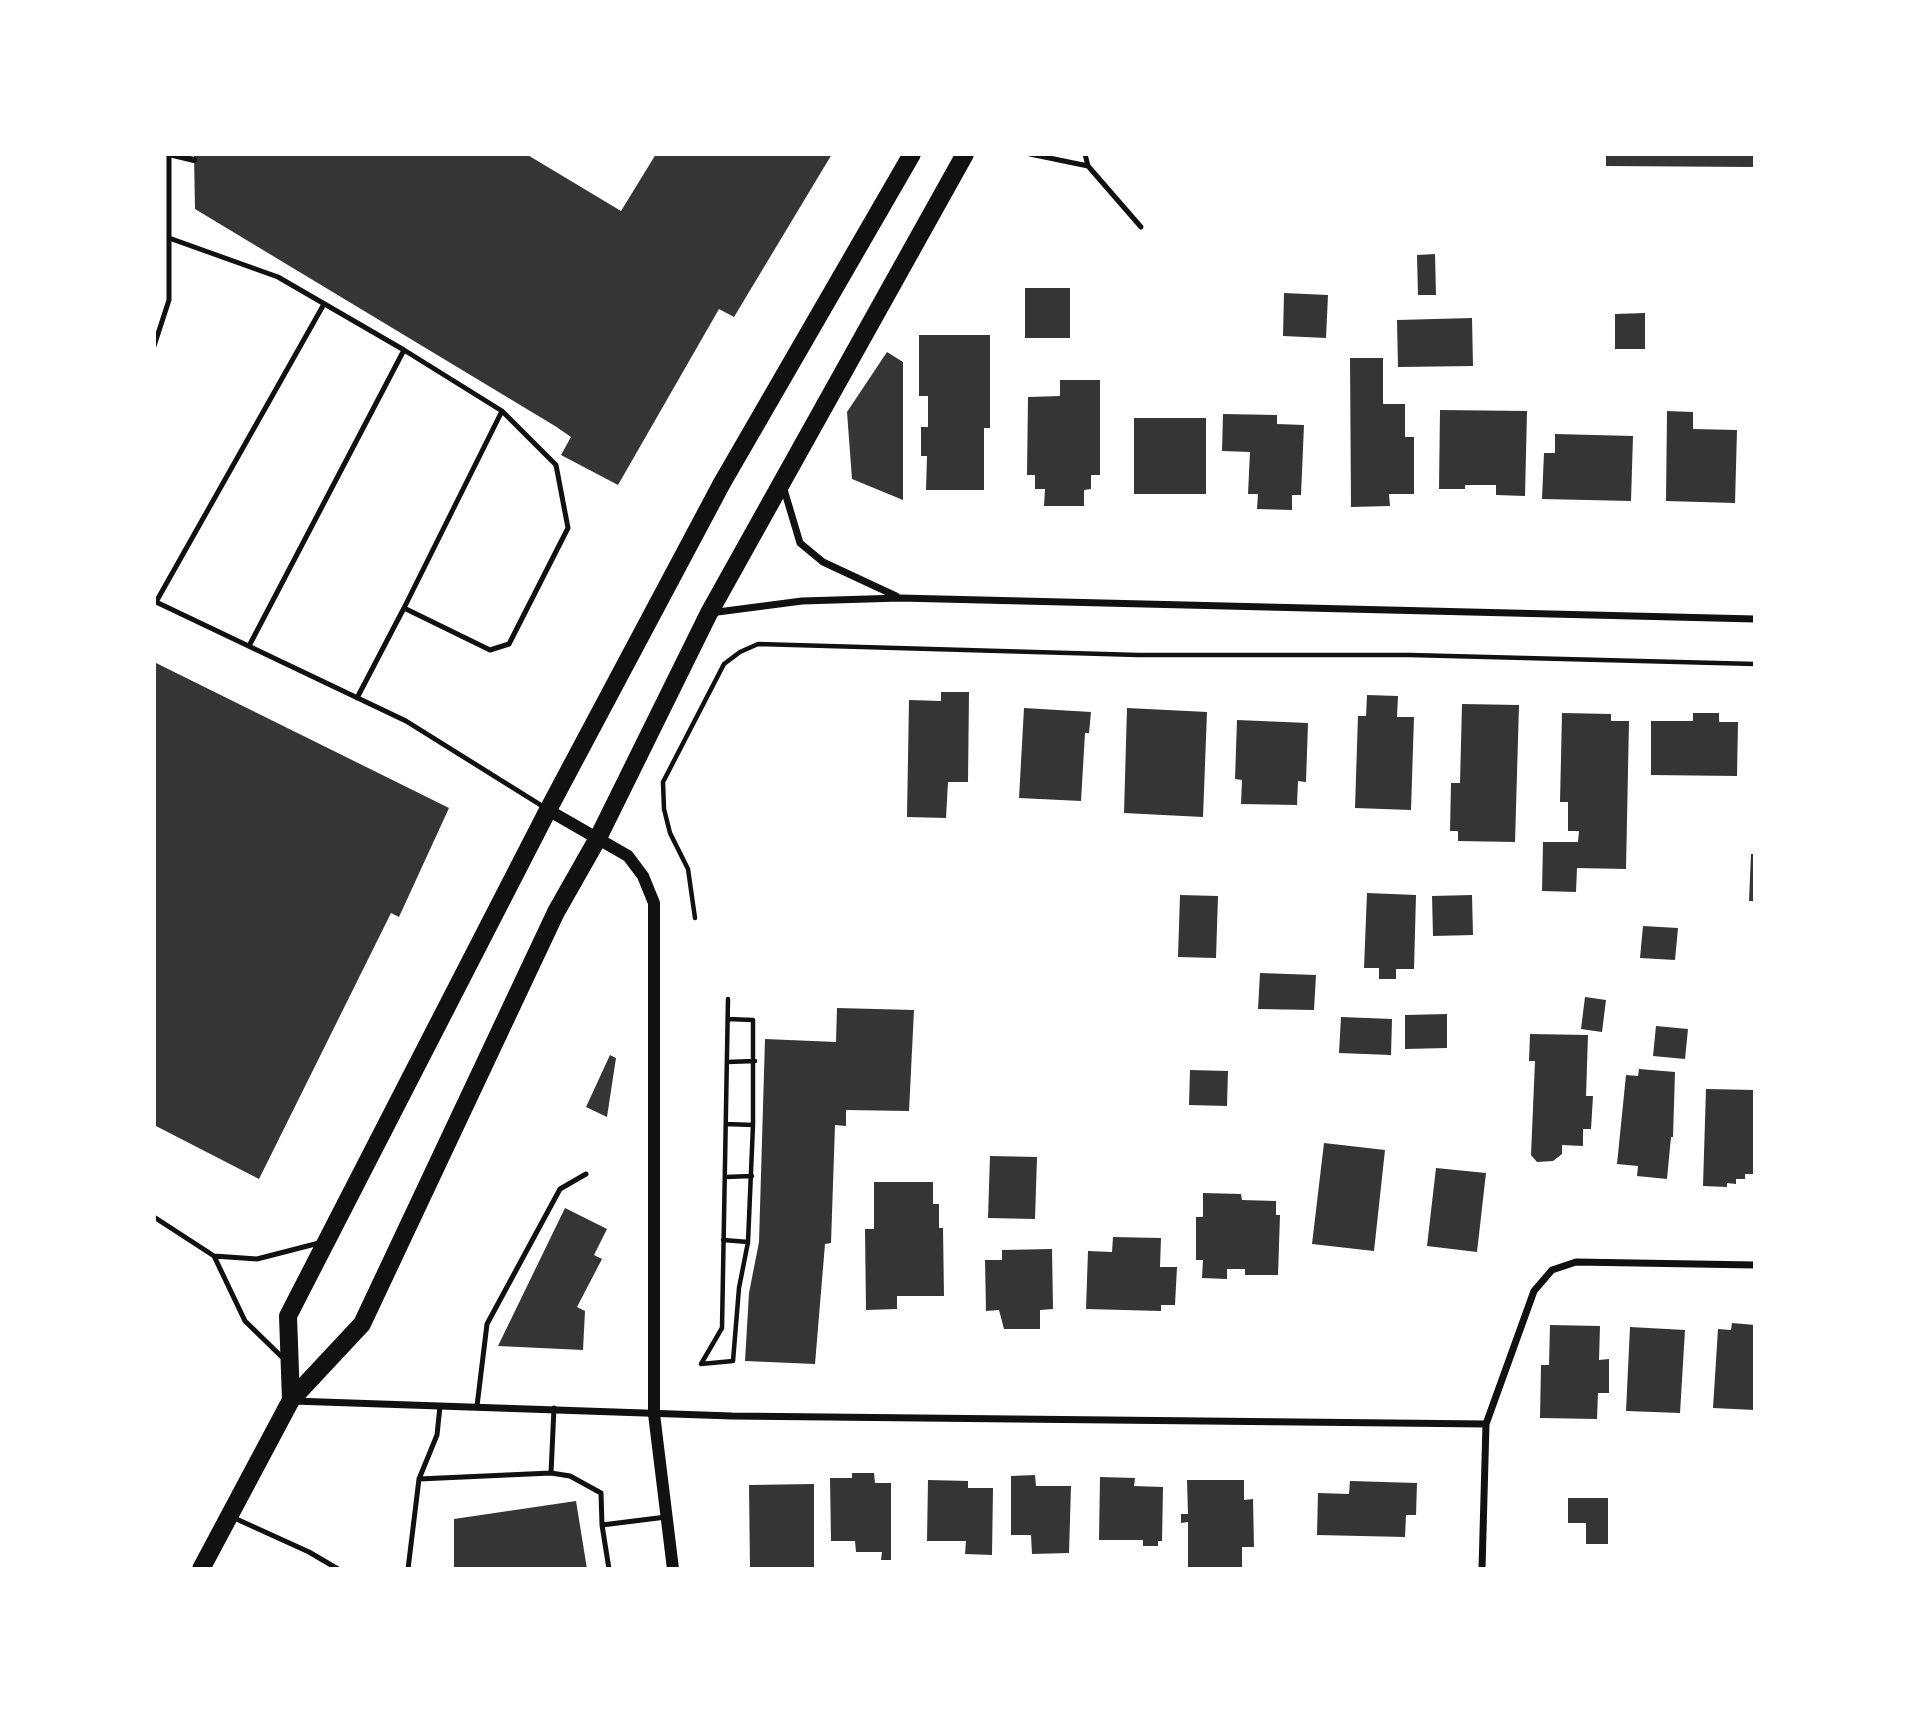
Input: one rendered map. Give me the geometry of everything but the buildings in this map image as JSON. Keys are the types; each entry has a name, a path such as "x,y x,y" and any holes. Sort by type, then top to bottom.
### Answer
{"main road":[{"path":"290,1400 288,1316 548,810 722,483 912,154"},
{"path":"201,1569 290,1400 362,1324 556,912 598,838 709,613 965,154"}],"street":[{"path":"169,154 194,160"},
{"path":"782,483 800,543 824,562 900,598"},
{"path":"709,613 803,601 900,598 1755,619"},
{"path":"548,810 628,856 643,876 654,903 654,1414 673,1569"},
{"path":"1482,1569 1486,1424 1534,1290 1552,1270 1576,1262 1755,1265"},
{"path":"290,1400 554,1408 654,1414 1486,1424"}],"lane":[{"path":"154,346 169,300 169,154"},
{"path":"1030,154 1088,166"},
{"path":"1085,154 1088,166 1141,228"},
{"path":"169,238 278,277 324,303 502,411 556,465 568,528 509,643 490,650 404,608"},
{"path":"324,303 155,601 407,721 548,810"},
{"path":"249,646 404,350"},
{"path":"357,698 502,411"},
{"path":"477,1406 486,1324 560,1189 586,1174"},
{"path":"154,1217 214,1256 257,1259 326,1241"},
{"path":"214,1256 245,1321 290,1364"},
{"path":"408,1569 419,1479 437,1435 440,1406"},
{"path":"551,1474 554,1408"},
{"path":"419,1479 551,1474 570,1476 601,1493 602,1525 609,1569"},
{"path":"229,1516 309,1552 338,1569"},
{"path":"602,1525 666,1517"}],"path":[{"path":"695,918 688,869 670,833 664,809 663,782 724,664 740,652 758,644 1112,654 1410,655 1755,664"},
{"path":"728,999 722,1328 701,1364 733,1361 739,1288 748,1242 752,1176 753,1020 728,1019"},
{"path":"727,1062 754,1061"},
{"path":"726,1124 753,1125"},
{"path":"724,1177 752,1176"},
{"path":"723,1240 748,1242"}]}
